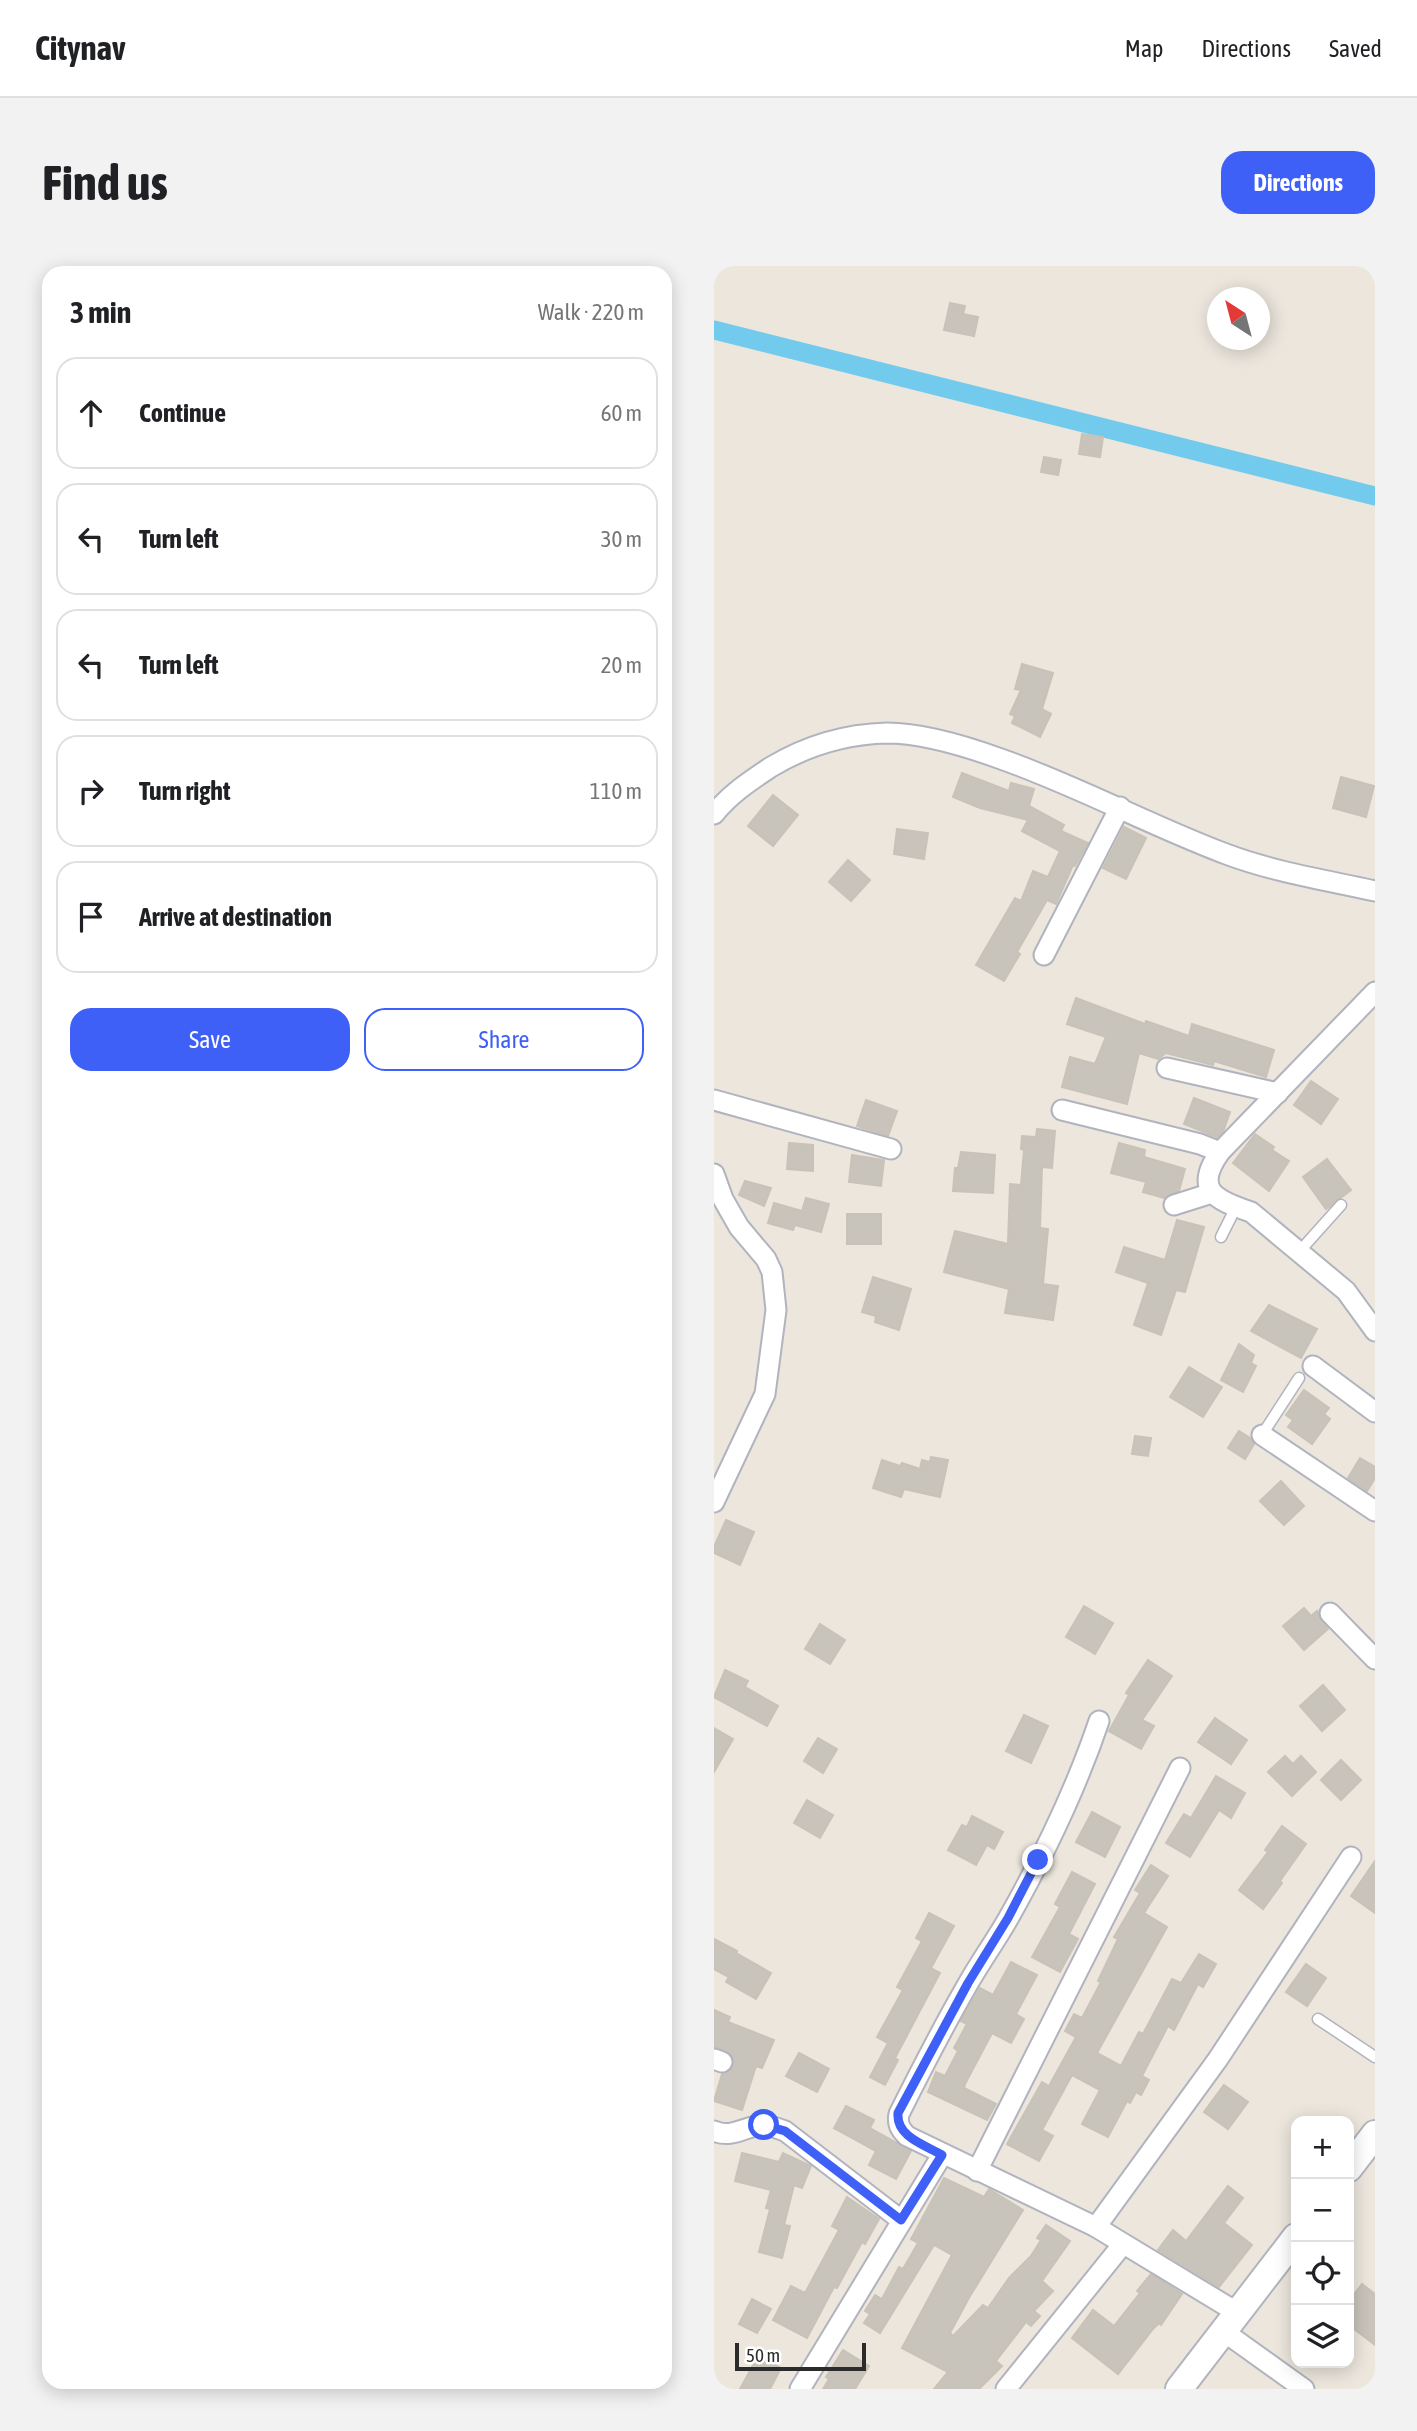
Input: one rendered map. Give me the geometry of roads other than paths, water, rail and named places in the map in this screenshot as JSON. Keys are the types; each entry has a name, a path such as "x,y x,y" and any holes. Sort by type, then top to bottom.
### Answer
{"main road":[{"path":"1354,2163 1372,2145"},
{"path":"1179,2389 1291,2242"}],"street":[{"path":"714,814 741,786 789,756 818,744 890,733 972,748 1052,777 1228,855 1283,872 1375,891"},
{"path":"1044,955 1120,807"},
{"path":"1374,994 1220,1153 1206,1178 1212,1193 1251,1212 1297,1253 1346,1291 1375,1331"},
{"path":"1167,1068 1278,1093"},
{"path":"714,1100 891,1149"},
{"path":"1062,1110 1200,1144 1220,1153"},
{"path":"714,1174 723,1199 739,1227 766,1258 772,1272 776,1310 765,1394 714,1502"},
{"path":"1174,1205 1212,1193"},
{"path":"1306,1372 1375,1412"},
{"path":"1262,1434 1375,1511"},
{"path":"1330,1613 1375,1659"},
{"path":"1099,1721 1087,1756 1032,1872 898,2113 898,2121 907,2136 1096,2227 1123,2244 1231,2322 1304,2389"},
{"path":"977,2171 1180,1768"},
{"path":"1096,2227 1218,2059 1351,1857"},
{"path":"714,2131 731,2134 764,2125 785,2131 901,2220"},
{"path":"800,2389 942,2155"},
{"path":"1006,2389 1123,2244"}],"lane":[{"path":"1297,1253 1341,1205"},
{"path":"1221,1237 1236,1207"},
{"path":"1262,1434 1306,1372"},
{"path":"1318,2019 1375,2057"}],"waterway":[{"path":"714,330 1375,496"}]}
